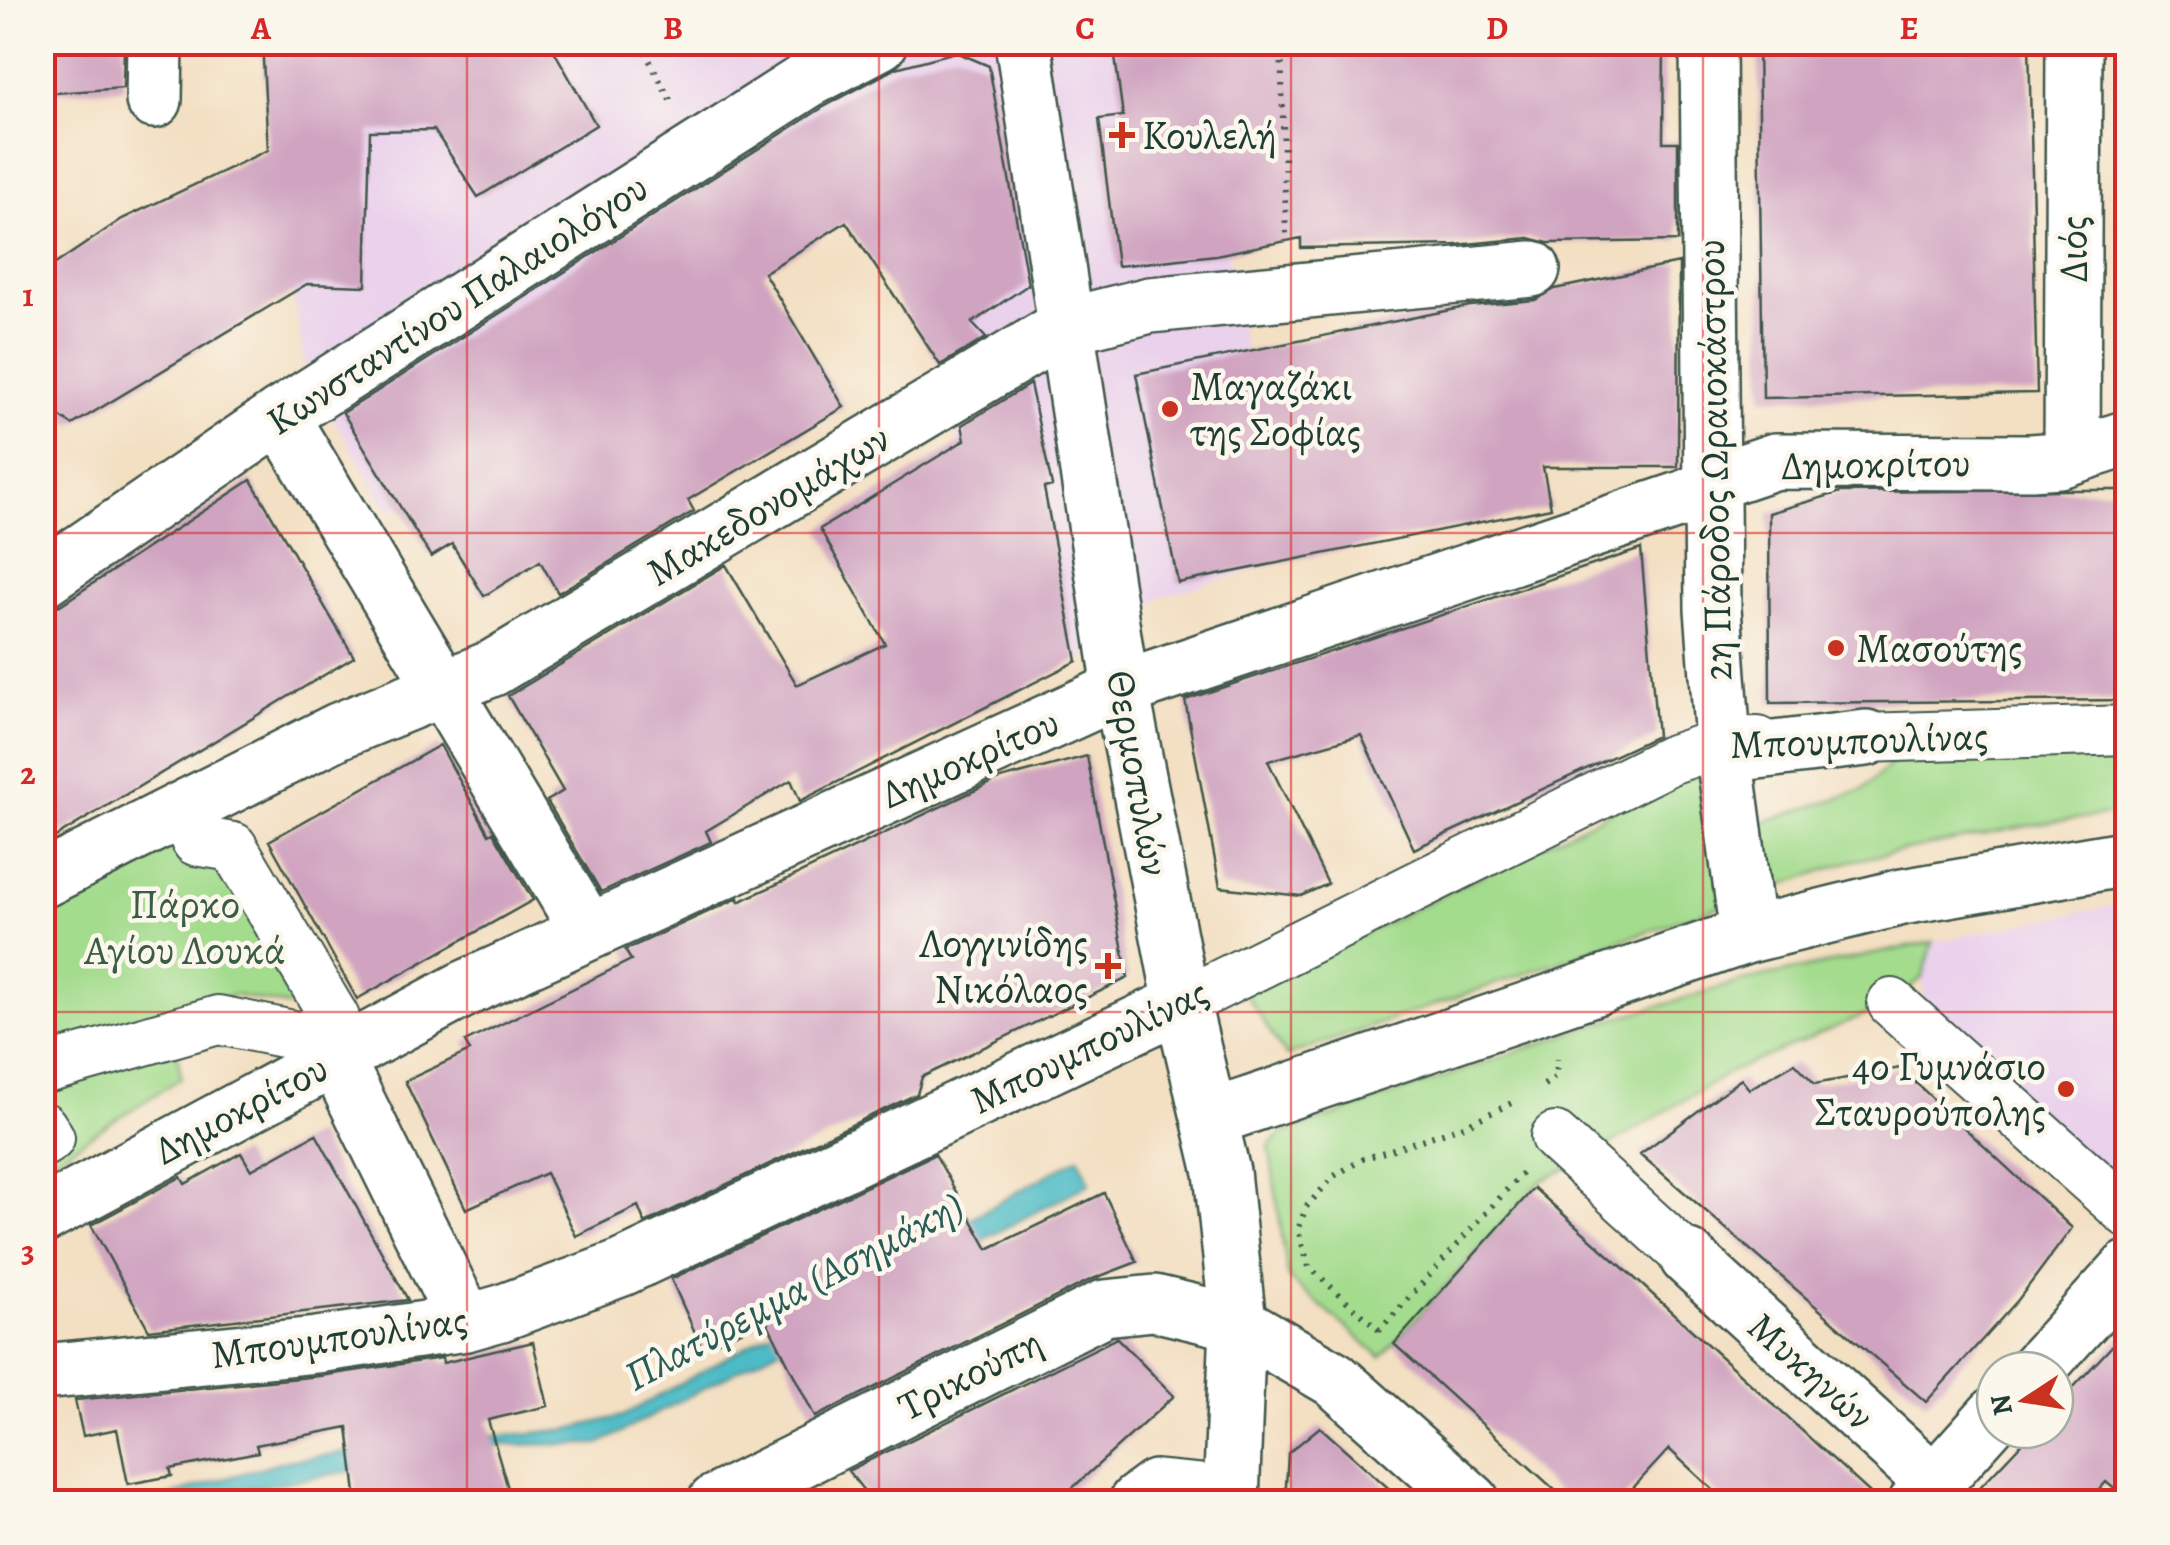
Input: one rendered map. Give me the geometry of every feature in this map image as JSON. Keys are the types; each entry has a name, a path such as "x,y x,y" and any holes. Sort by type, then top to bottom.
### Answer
{"street":[{"path":"154,100 155,42"},
{"name":"Κωνσταντίνου Παλαιολόγου","path":"42,579 280,416 696,151 808,62 880,42"},
{"name":"Θερμοπυλών","path":"1023,42 1122,688 1182,1003 1211,1118 1231,1235 1238,1322 1231,1499"},
{"name":"2η Πάροδος Ωραιοκάστρου","path":"1708,42 1713,608 1723,749 1748,935"},
{"name":"Διός","path":"2072,456 2074,42"},
{"name":"Μακεδονομάχων","path":"42,880 178,808 338,731 516,656 1066,326 1150,305 1532,269"},
{"path":"280,416 587,929"},
{"name":"Δημοκρίτου","path":"42,1216 291,1078 333,1048 1122,688 1712,487 1746,470 1794,459 1984,463 2072,456 2128,438"},
{"name":"Μπουμπουλίνας","path":"1866,738 2128,730"},
{"path":"1723,749 1866,738"},
{"name":"Μπουμπουλίνας","path":"47,1362 317,1344 466,1323 622,1268 1182,1003 1670,760 1723,749"},
{"path":"178,808 196,841 233,847 335,1018 333,1048 466,1323"},
{"path":"1211,1118 1748,935 1920,894 2128,858"},
{"path":"1892,1003 2128,1212"},
{"path":"42,1070 218,1020 333,1048"},
{"path":"42,1126 50,1138 42,1142"},
{"path":"1554,1137 1688,1258"},
{"name":"Μυκηνών","path":"1688,1258 1925,1493"},
{"path":"2054,1350 2128,1269"},
{"name":"Τρικούπη","path":"716,1502 1104,1308 1154,1303 1238,1322 1334,1380 1472,1502"},
{"path":"1925,1493 1975,1437"},
{"path":"1138,1502 1156,1488 1231,1499"}],"path":[{"path":"640,42 696,151"},
{"path":"1282,42 1287,292"},
{"path":"1334,1380 1554,1137 1560,998"},
{"path":"1540,1088 1556,1077"},
{"path":"1379,1330 1309,1267 1299,1241 1306,1207 1334,1176 1364,1159 1464,1126 1523,1097"}],"shaded area":[{"path":"262,43 1404,43 1203,112 1280,562 1161,597 1077,661 1006,697 908,177 389,511 306,373 267,132"},
{"name":"4ο Γυμνάσιο Σταυρούπολης","path":"2127,903 2127,1173 2085,1159 1924,1018 1923,977 1933,942"}],"green space":[{"path":"2127,749 2127,812 2038,824 1851,861 1286,1056 1245,993 1676,779 1704,776 1732,832 1863,790 1900,755"},
{"name":"Πάρκο Αγίου Λουκά","path":"198,829 314,1012 235,995 171,1015 181,1078 43,1166 42,911"},
{"path":"1933,942 1923,977 1892,1003 1730,1072 1587,1159 1541,1181 1381,1357 1288,1278 1269,1146 1281,1134 1594,1025 1743,981"}],"water":[{"path":"1079,1157 1090,1183 599,1444 502,1445 246,1489 202,1502 149,1502 279,1462 398,1445 565,1430 623,1416"}],"building":[{"path":"42,42 124,42 123,88 42,94"},
{"path":"262,42 549,42 596,125 478,197 434,130 370,131 366,286 307,284 72,425 48,408 42,392 42,273 122,219 268,150"},
{"path":"1113,42 1664,42 1663,142 1678,142 1678,241 1548,243 1529,238 1456,245 1301,248 1301,238 1216,255 1117,266 1099,119 1123,116"},
{"path":"1758,42 2029,42 2037,393 1763,398"},
{"path":"956,52 989,66 1028,285 972,323 986,338 940,365 846,222 764,273 844,407 688,500 694,511 558,593 540,561 484,596 452,544 431,557 343,413 822,108 896,68"},
{"path":"1679,263 1678,467 1543,467 1551,508 1178,583 1136,374 1470,306 1535,300 1555,289"},
{"path":"1030,384 1052,486 1044,488 1077,661 800,801 791,780 706,831 711,842 601,892 547,801 563,791 508,696 726,565 797,685 885,644 820,529 965,440 962,425"},
{"path":"251,480 354,657 42,845 42,610 60,605"},
{"path":"2128,490 2128,700 1770,703 1769,513 1841,492"},
{"path":"1641,549 1657,736 1414,849 1361,735 1268,761 1328,884 1301,896 1220,887 1185,700"},
{"path":"440,745 489,834 493,832 533,900 357,999 269,841"},
{"path":"1087,756 1128,978 922,1077 917,1094 645,1223 638,1206 576,1236 546,1173 466,1209 405,1081 470,1051 465,1042 631,960 625,950 738,898 739,902 997,780"},
{"path":"1795,1063 1815,1084 1900,1068 2072,1228 2018,1300 1926,1402 1640,1154 1741,1079 1749,1089"},
{"path":"316,1134 408,1300 149,1330 91,1225 181,1177 185,1184 241,1153 251,1170"},
{"path":"935,1154 988,1249 1104,1193 1137,1262 1090,1280 815,1417 766,1320 702,1348 671,1279"},
{"path":"1534,1188 1880,1502 1726,1502 1669,1449 1620,1502 1568,1502 1394,1344"},
{"path":"2128,1329 2128,1500 2106,1482 2088,1502 1966,1502 2015,1450 2075,1450 2075,1386"},
{"path":"1117,1338 1174,1396 1057,1502 873,1502 848,1471"},
{"path":"533,1342 548,1406 488,1420 512,1502 357,1502 348,1427 256,1445 258,1452 170,1469 172,1476 128,1484 117,1429 83,1436 75,1400 320,1376 442,1358 443,1363"},
{"path":"1320,1427 1404,1502 1285,1502 1288,1453"}],"place":[{"name":"Κουλελή","path":"1122,135"},
{"name":"Μαγαζάκι της Σοφίας","path":"1170,409"},
{"name":"Μασούτης","path":"1836,648"},
{"name":"Λογγινίδης Νικόλαος","path":"1108,966"},
{"name":"4ο Γυμνάσιο Σταυρούπολης","path":"2066,1089"}],"water label":[{"name":"Πλατύρεμμα (Ασημάκη)","path":"794,1290"}]}
